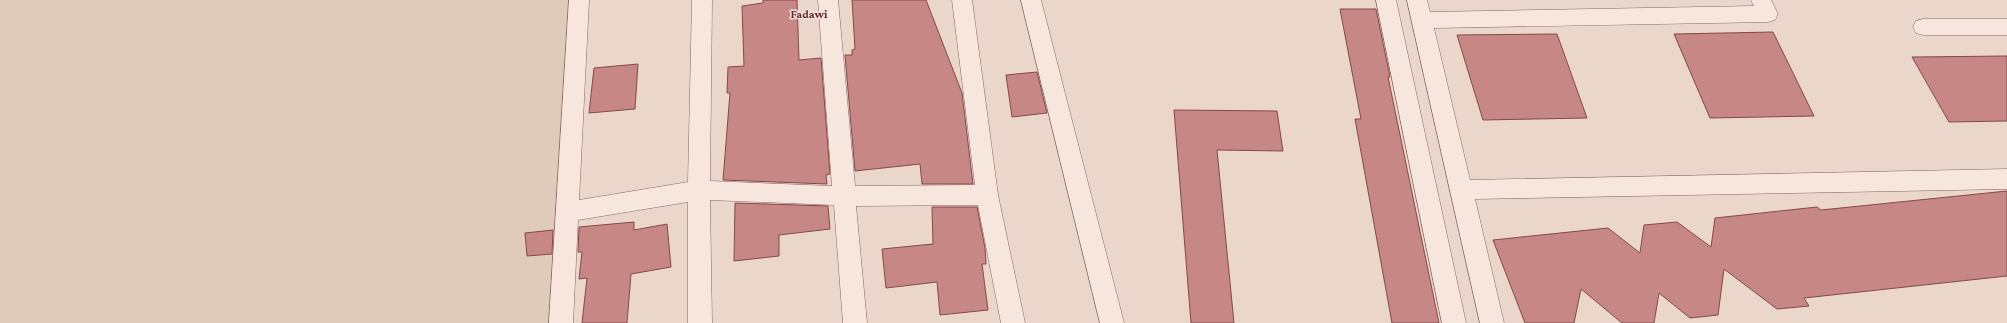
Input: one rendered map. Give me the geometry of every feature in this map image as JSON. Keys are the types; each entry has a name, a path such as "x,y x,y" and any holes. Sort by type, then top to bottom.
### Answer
{"street":[{"path":"561,323 579,0"},
{"path":"700,323 699,190 702,0"},
{"path":"828,0 855,323"},
{"path":"962,0 987,195 1012,323"},
{"path":"1031,0 1112,323"},
{"path":"1386,0 1454,323"},
{"path":"1492,323 1419,10 1768,14 1761,0"},
{"path":"1923,27 2007,27"},
{"path":"1462,190 2007,179"},
{"path":"567,212 699,190 844,196 987,195"}],"shaded area":[{"path":"0,0 584,0 561,323 0,323"}],"building":[{"path":"763,0 797,0 799,60 821,58 830,174 826,175 827,184 723,180 730,93 727,93 728,67 744,66 742,6 763,3"},
{"path":"852,0 926,0 962,93 973,184 922,184 920,164 855,171 845,55 852,55 852,50 855,49"},
{"path":"1340,9 1376,9 1390,77 1388,77 1439,323 1392,323 1355,119 1361,119"},
{"path":"1773,32 1814,116 1710,118 1674,34"},
{"path":"1557,34 1587,118 1483,120 1457,35"},
{"path":"2007,56 2007,121 1949,122 1912,57"},
{"path":"638,64 635,109 589,113 594,68"},
{"path":"1037,72 1047,113 1012,117 1006,75"},
{"path":"1174,110 1277,111 1283,151 1217,150 1234,323 1191,323"},
{"path":"2007,191 2007,276 1804,298 1809,306 1777,309 1724,269 1718,315 1690,318 1659,293 1654,323 1622,323 1581,289 1574,323 1525,323 1493,240 1608,228 1640,253 1644,225 1677,222 1711,247 1715,218 1817,207 1821,210"},
{"path":"735,203 828,206 830,229 779,235 779,256 734,261"},
{"path":"932,207 977,207 985,248 986,264 982,264 988,310 940,315 937,282 886,288 882,249 933,244"},
{"path":"634,222 634,230 667,224 671,267 631,274 627,323 582,323 587,278 579,279 582,252 578,252 579,227"},
{"path":"553,230 552,254 527,256 525,233"}],"district":[{"name":"Fadawi","path":"809,14"}]}
